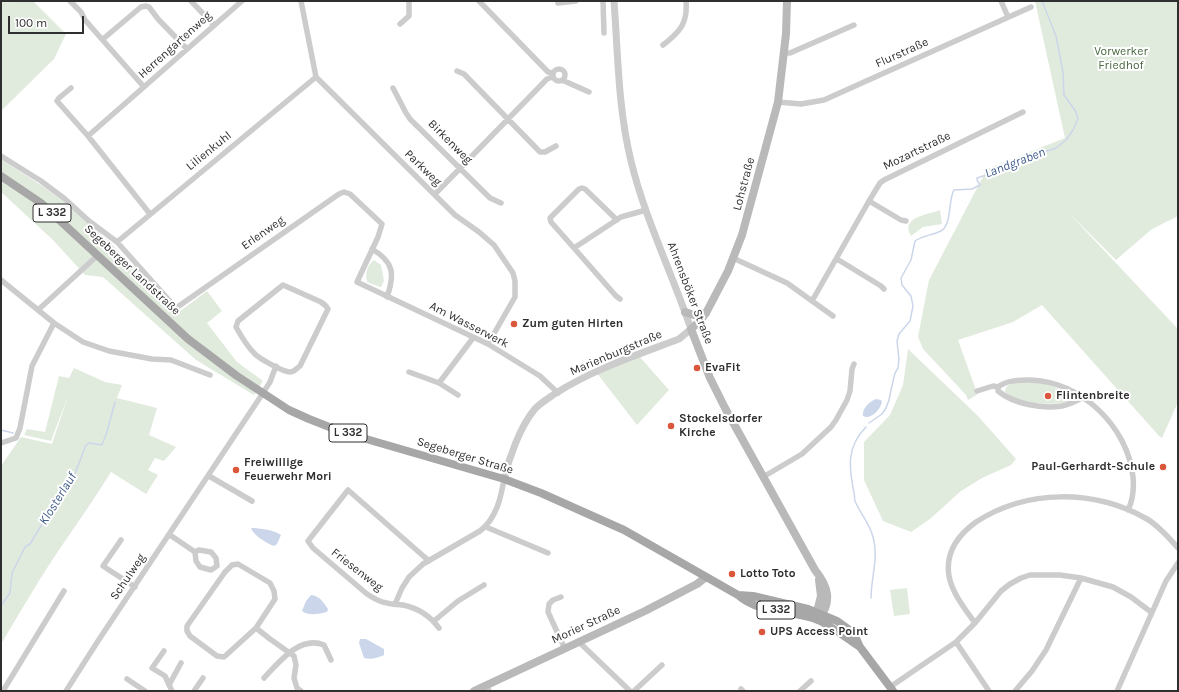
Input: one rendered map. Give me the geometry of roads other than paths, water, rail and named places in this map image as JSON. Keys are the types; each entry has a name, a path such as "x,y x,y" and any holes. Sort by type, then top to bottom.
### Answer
{"main road":[{"name":"Lohstraße","path":"691,329 706,313 733,258 742,235 755,192 778,102 786,34 787,1"},
{"name":"Segeberger Landstraße","path":"1,176 41,203 188,340"},
{"path":"685,312 694,315 706,313"},
{"name":"Ahrensböker Straße","path":"691,329 711,382 815,570 819,581 821,596 819,615"},
{"name":"Segeberger Straße","path":"188,340 263,394 289,410 309,419 342,432 504,479 541,493 624,530 738,595 745,601 758,607 819,615 836,620 856,638 860,647 892,689"},
{"name":"Morier Straße","path":"474,691 488,688 579,642 645,611 697,584 706,577"}],"street":[{"path":"70,1 144,87"},
{"path":"191,1 214,25"},
{"name":"Herrengartenweg","path":"88,136 242,1"},
{"path":"301,1 316,77"},
{"path":"400,24 409,16 409,1"},
{"path":"479,1 548,72 553,75 555,80 562,80 589,92"},
{"path":"558,1 558,3 576,1"},
{"path":"603,1 604,33"},
{"name":"Ahrensböker Straße","path":"614,1 623,118 631,162 646,210 691,329"},
{"path":"663,45 678,32 684,22 687,12 686,1"},
{"path":"1001,1 1008,17"},
{"path":"103,39 141,7 146,6 152,10 158,19 187,50"},
{"name":"Flurstraße","path":"778,102 802,104 824,100 1031,7"},
{"path":"784,54 854,25"},
{"path":"435,194 558,69 564,71 565,77 562,80"},
{"path":"457,71 464,74 540,152 544,152 556,146"},
{"name":"Parkweg","path":"316,77 455,215 480,232 494,245 513,273 516,289 515,297 488,344"},
{"name":"Lilienkuhl","path":"117,242 316,77"},
{"path":"71,88 59,98 58,101 150,214"},
{"name":"Birkenweg","path":"393,88 410,119 490,198 501,203"},
{"name":"Mozartstraße","path":"812,301 880,183 889,177 1023,112"},
{"path":"1,156 41,181 117,242"},
{"path":"617,220 585,189 582,188 550,218 551,222 620,299"},
{"name":"Erlenweg","path":"117,242 176,308 294,224 344,192 350,194 382,224 357,282"},
{"path":"869,201 901,220 906,221"},
{"path":"574,248 617,220 646,210"},
{"path":"372,249 381,254 390,266 392,281 387,297"},
{"path":"38,310 98,255"},
{"path":"733,258 787,283 833,316"},
{"path":"837,259 884,289"},
{"path":"1,280 54,323 75,337 98,348 152,359 171,360 210,375"},
{"name":"Am Wasserwerk","path":"357,282 488,344 540,376 558,393"},
{"path":"283,285 321,302 328,309 300,366 291,372 276,366 255,354 236,327 238,321 283,285"},
{"path":"1,443 16,438 20,428 32,366 54,323"},
{"name":"Marienburgstraße","path":"504,479 507,466 522,431 532,413 539,405 589,375 679,339 691,329"},
{"path":"439,383 473,338"},
{"path":"763,477 802,454 831,427 847,400 850,391 852,369 854,364"},
{"name":"Schulweg","path":"66,691 263,394 270,382 276,366"},
{"path":"409,372 439,383 458,395"},
{"path":"977,391 993,386 998,387 1002,384 1019,380 1041,380 1059,385 1079,395 1101,412 1111,423 1125,447 1130,460 1133,485 1131,504 1128,510"},
{"path":"998,387 998,391 1005,396 1023,403 1042,406 1062,406 1082,398"},
{"path":"209,476 252,501"},
{"path":"395,604 402,588 410,577 423,564 486,527 494,515 502,492 504,479"},
{"name":"Friesenweg","path":"429,561 348,490 308,541 313,548 376,600 418,610 434,621 439,628"},
{"path":"975,623 956,594 948,576 949,557 956,540 968,528 985,517 1008,506 1044,497 1060,496 1090,499 1128,510 1148,520 1168,536 1178,548"},
{"path":"486,527 548,554"},
{"path":"170,535 195,552 196,561 200,567 211,570 217,566"},
{"path":"121,540 103,566 135,587"},
{"path":"195,552 199,550 212,552 216,558 217,566 225,572"},
{"path":"238,564 270,583 274,590 275,599 256,628 224,657 217,656 190,636 187,631 187,626 225,572 232,565 238,564"},
{"path":"1117,691 1166,581 1178,564"},
{"path":"892,689 896,682 956,642 975,623 1001,590 1021,578 1040,574 1060,574 1081,578 1113,587 1131,597 1152,612"},
{"path":"1015,691 1032,671 1046,650 1081,578"},
{"path":"434,621 458,601 484,585"},
{"path":"3,691 64,591"},
{"path":"560,597 553,600 549,604 548,612 565,649"},
{"path":"256,628 294,656 296,665 294,678 297,688 301,691"},
{"path":"264,678 285,654 299,646 318,642 324,646 331,660"},
{"path":"579,642 630,691"},
{"path":"956,642 989,691"},
{"path":"164,651 152,668 165,676 172,691"},
{"path":"169,684 181,663"},
{"path":"634,691 662,665"},
{"path":"126,678 145,691"},
{"path":"194,691 203,678"},
{"path":"800,691 811,681"}],"water":[{"path":"876,399 881,400 882,402 875,414 869,417 863,416 866,406"},
{"path":"251,528 267,530 281,535 277,544 274,546 260,538 252,531"},
{"path":"311,595 321,600 328,609 327,612 310,614 302,611 306,601"},
{"path":"360,639 366,639 384,649 384,655 369,659 364,658 359,643"}],"waterway":[{"name":"Landgraben","path":"869,423 882,414 886,408 895,373 898,368 899,359 897,341 899,334 910,321 913,306 911,296 902,285 901,278 911,260 915,241 922,237 941,231 944,228 947,223 954,190 972,189 980,185 977,178 986,175 1008,163 1056,148 1066,140 1078,119 1076,112 1064,95 1063,72 1056,36 1042,1"},
{"name":"Klosterlauf","path":"1,606 10,593 12,573 25,547 30,544 50,511 72,481 86,445 89,443 102,445 115,402"},
{"name":"Landgraben","path":"866,427 855,442 852,450 850,466 855,501 870,528 875,545 871,598"},
{"path":"1,430 13,433"}],"place":[{"name":"Zum guten Hirten","path":"514,324"},
{"name":"EvaFit","path":"697,368"},
{"name":"Flintenbreite","path":"1048,396"},
{"name":"Stockelsdorfer Kirche","path":"671,426"},
{"name":"Paul-Gerhardt-Schule","path":"1163,467"},
{"name":"Freiwillige Feuerwehr Mori","path":"236,470"},
{"name":"Lotto Toto","path":"732,574"},
{"name":"UPS Access Point","path":"762,632"}],"park label":[{"name":"Vorwerker Friedhof","path":"1121,59"}]}
